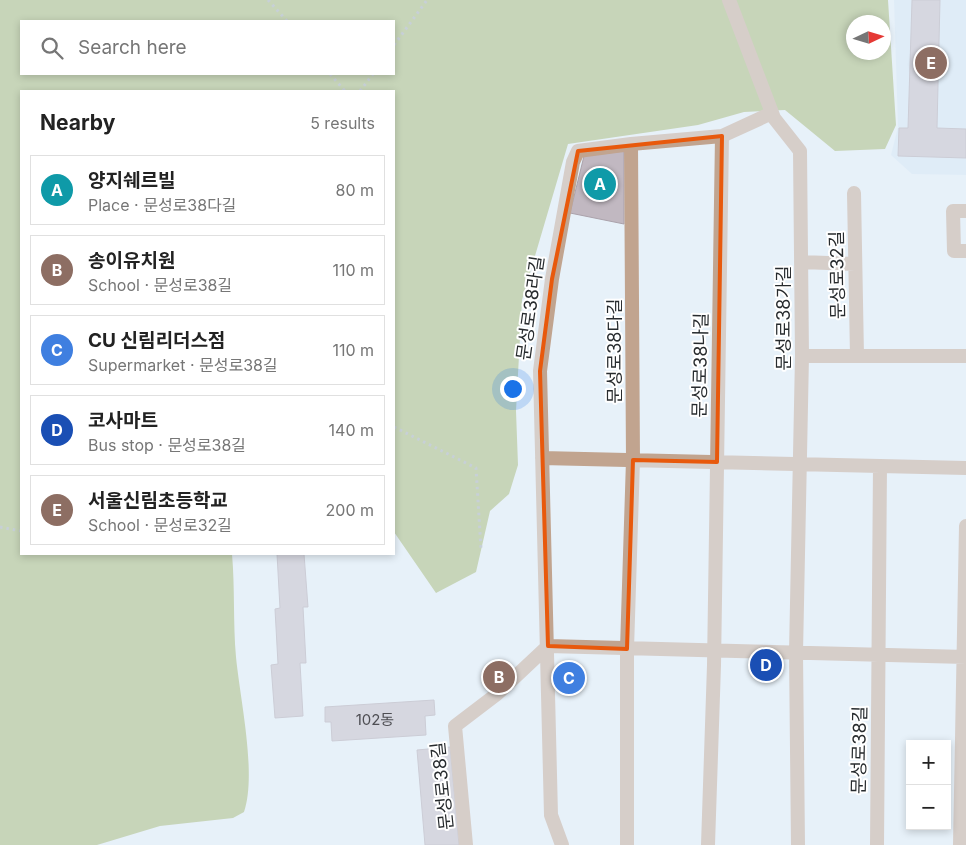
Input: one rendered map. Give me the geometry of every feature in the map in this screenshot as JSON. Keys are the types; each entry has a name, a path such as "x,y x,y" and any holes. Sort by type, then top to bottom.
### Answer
{"street":[{"name":"문성로38가길","path":"729,0 774,118 800,151 802,356 796,653"},
{"path":"631,144 722,136 772,113"},
{"name":"문성로38나길","path":"714,651 722,136"},
{"name":"문성로38라길","path":"548,646 540,371 552,279 573,162 578,151 631,144"},
{"name":"문성로38다길","path":"627,648 633,460 631,144"},
{"name":"문성로32길","path":"854,194 857,356"},
{"path":"966,211 953,211 954,251 966,251"},
{"path":"801,262 855,264"},
{"path":"802,356 966,356"},
{"path":"542,458 966,468"},
{"name":"문성로38길","path":"877,845 880,466"},
{"path":"960,845 966,526"},
{"path":"562,845 551,815 548,646 964,657"},
{"name":"문성로38길","path":"466,845 455,726 497,694 548,646"},
{"path":"627,648 627,845"},
{"path":"708,845 714,651"},
{"path":"796,653 798,845"},
{"path":"877,845 889,845"}],"path":[{"path":"268,0 286,20"},
{"path":"395,44 427,0"},
{"path":"331,75 344,90"},
{"path":"361,90 372,75"},
{"path":"395,428 476,468 481,549"},
{"path":"0,527 20,531"}],"highlighted area":[{"path":"722,136 717,462 633,460 627,649 548,646 540,371 552,279 578,151"}],"shaded area":[{"path":"894,0 966,0 966,175 912,174 891,155 898,127"}],"green space":[{"path":"0,0 888,0 889,15 846,15 846,60 891,60 891,47 896,125 885,149 835,151 785,110 744,112 698,125 568,144 522,300 516,411 518,465 509,494 490,511 476,572 436,593 395,533 395,90 20,90 20,555 232,555 236,657 246,736 249,778 248,796 244,812 233,818 160,826 97,845 0,845"}],"building":[{"path":"912,0 940,0 937,128 966,129 966,158 898,156 899,128 908,128"},
{"path":"624,151 624,224 570,213 584,156"},
{"path":"277,555 304,555 308,607 303,607 306,663 300,663 303,716 275,718 271,665 278,664 275,609 280,608"},
{"path":"434,700 435,715 425,716 426,735 332,741 331,722 325,722 325,707"},
{"path":"450,747 459,845 425,845 417,750"}],"place":[{"name":"서울신림초등학교","path":"931,63"},
{"name":"양지쉐르빌","path":"600,184"},
{"name":"코사마트","path":"766,665"},
{"name":"송이유치원","path":"499,677"},
{"name":"CU 신림리더스점","path":"569,678"}]}
